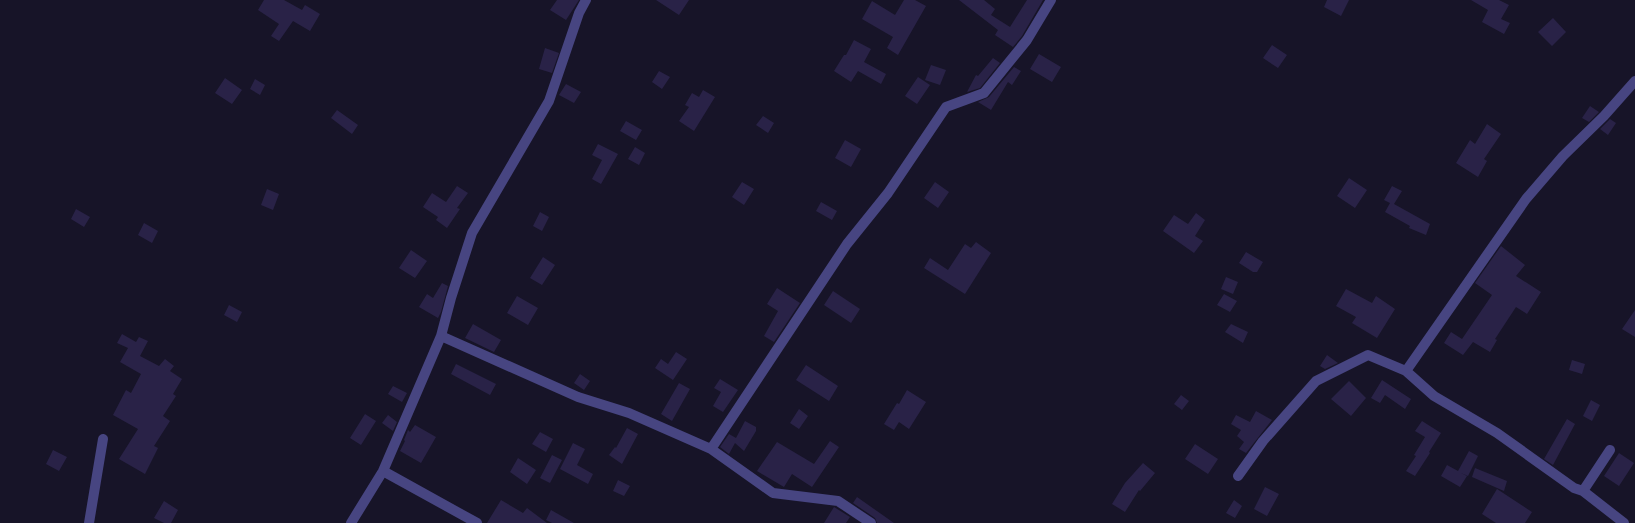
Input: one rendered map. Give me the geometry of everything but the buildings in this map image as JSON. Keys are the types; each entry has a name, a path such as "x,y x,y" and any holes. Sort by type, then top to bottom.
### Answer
{"street":[{"path":"351,523 383,471 441,336 451,298 472,233 549,101 579,13 586,0"},
{"path":"711,449 847,244 888,193 946,107 984,93 1027,40 1051,0"},
{"path":"1406,371 1526,199 1563,156 1604,116 1635,81"},
{"path":"441,336 578,397 629,413 711,449 773,493 838,501 871,523"},
{"path":"1238,476 1263,441 1316,381 1368,355 1406,371 1434,396 1497,433 1574,488 1583,491 1624,523"},
{"path":"89,523 104,439"},
{"path":"1583,491 1610,450"},
{"path":"383,471 477,523"}]}
